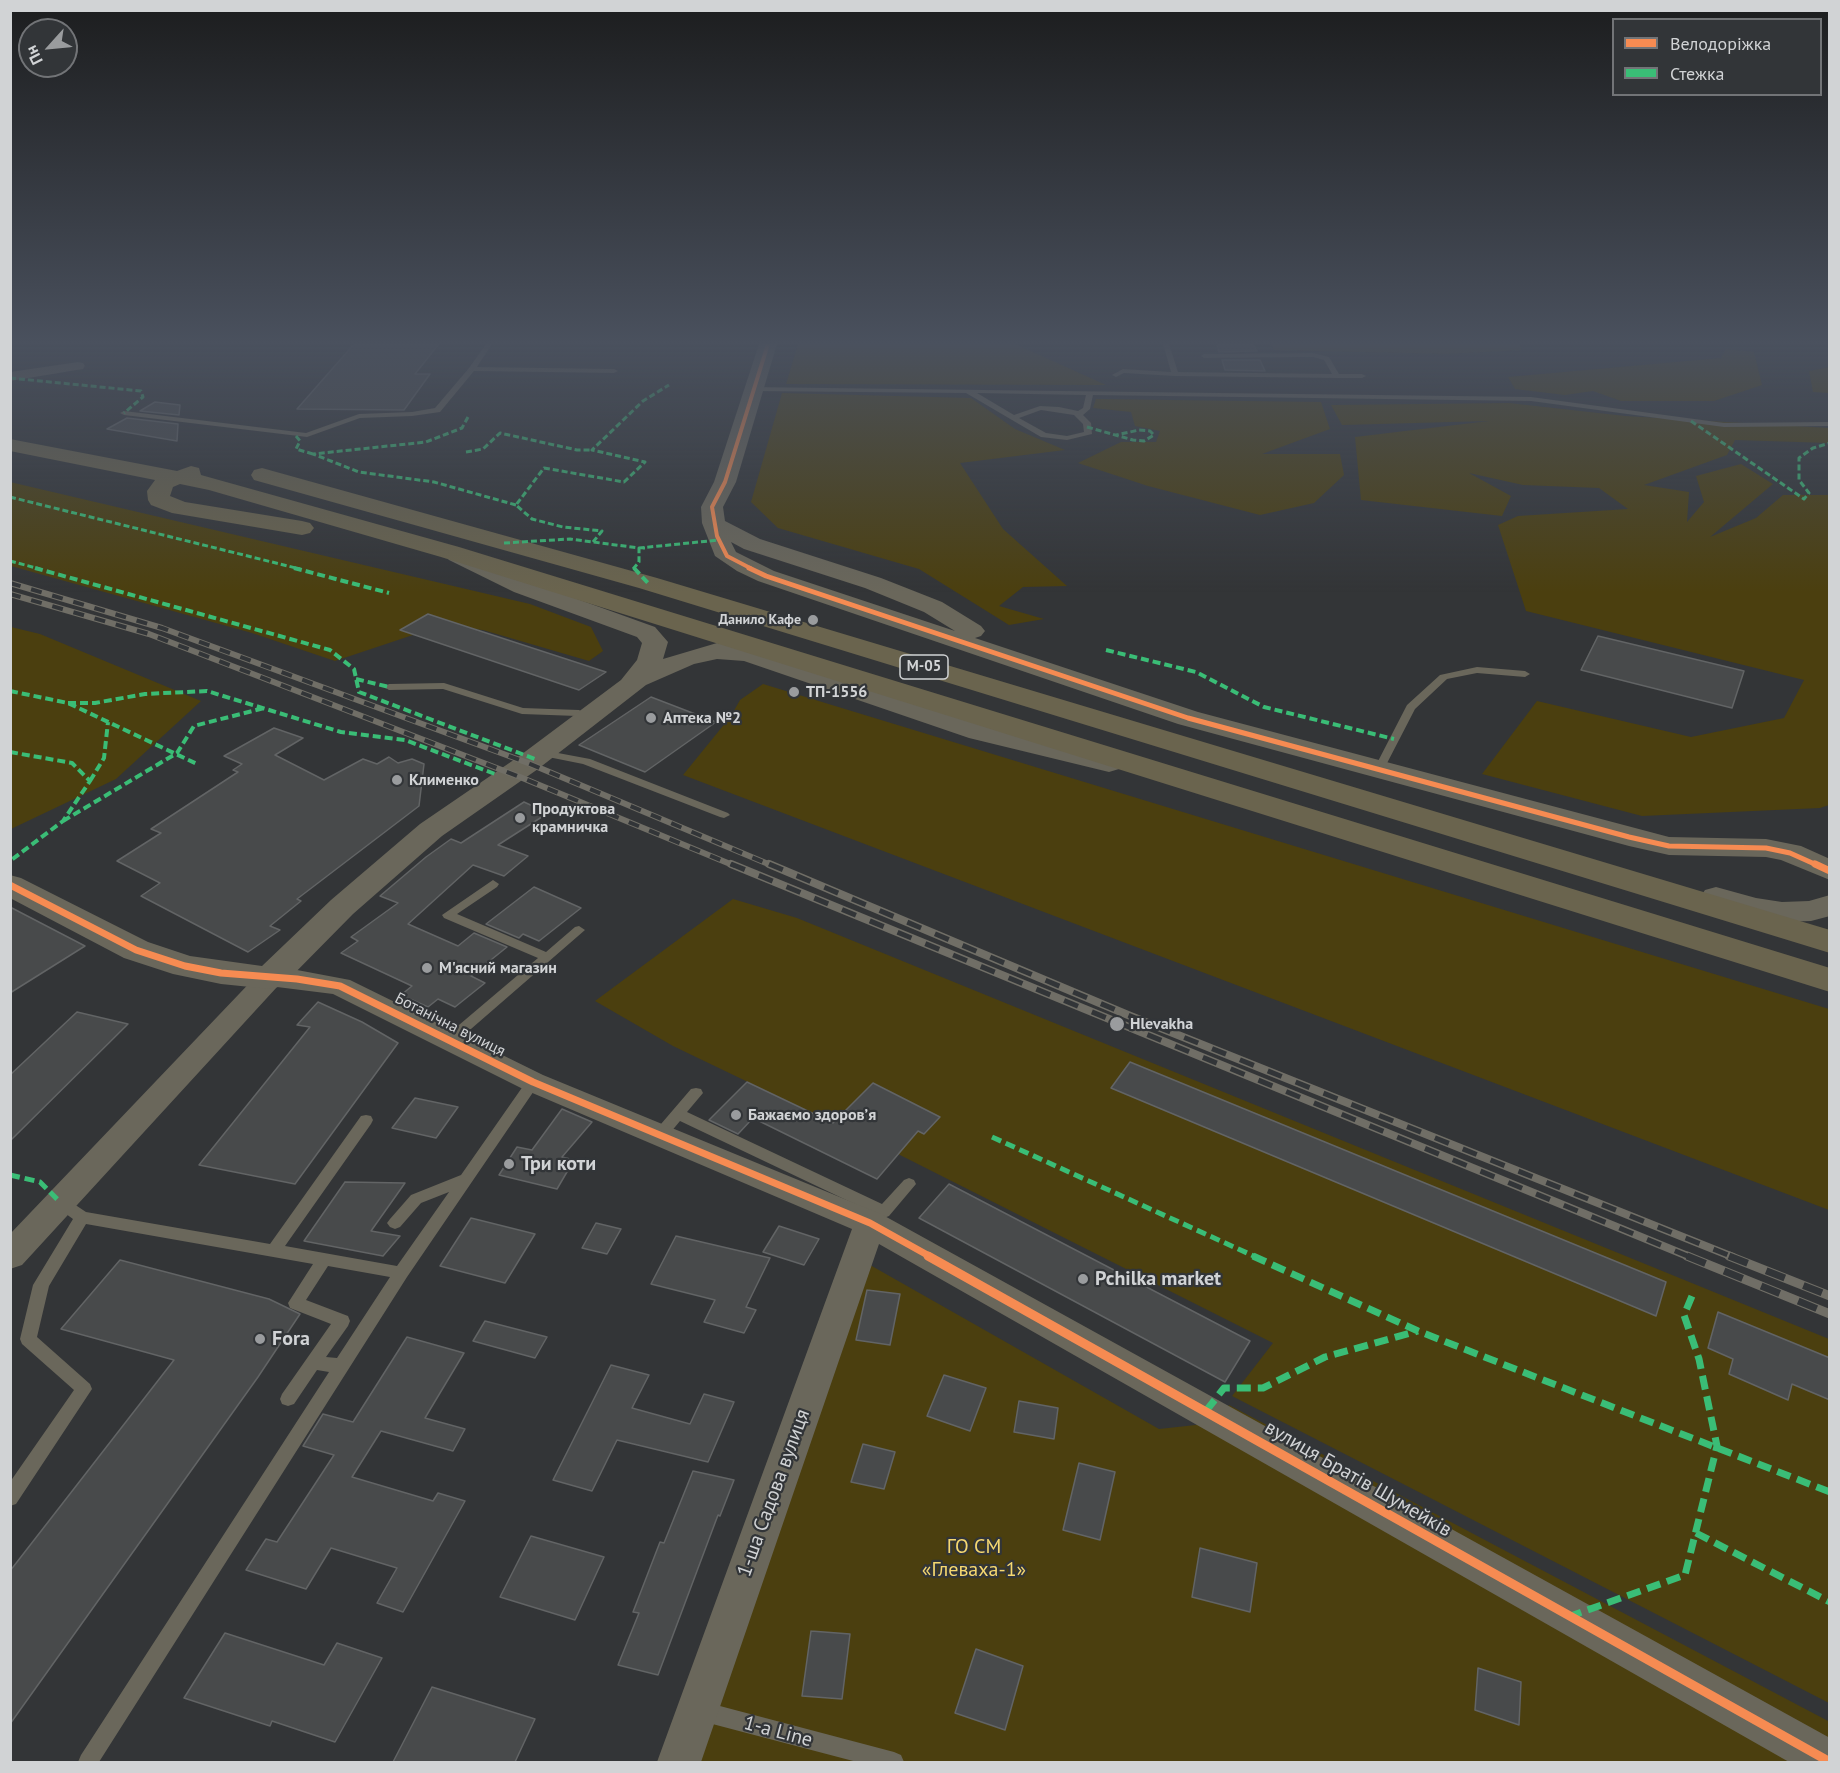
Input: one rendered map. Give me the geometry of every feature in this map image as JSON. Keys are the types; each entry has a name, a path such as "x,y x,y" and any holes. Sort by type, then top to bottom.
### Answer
{"highway":[{"name":"М-05","path":"19,427 235,468 648,583 1830,942"},
{"name":"М-05","path":"10,445 177,477 450,552 1830,980"},
{"path":"177,477 235,468"}],"street":[{"path":"741,427 725,482 712,507 713,523 727,556 766,576 1188,718 1639,839 1669,846 1766,848 1790,853 1830,871"},
{"path":"713,523 752,544 873,583 933,607 1013,658"},
{"path":"10,1256 71,1210 270,978 342,907 431,830 542,753 632,685 650,661 655,642 646,632 522,587 450,552"},
{"path":"745,566 746,561 755,555 775,552"},
{"path":"837,598 867,590 873,583"},
{"path":"634,681 685,658 717,651 747,654 980,732 1202,786"},
{"path":"1593,869 1654,880 1754,908 1810,911 1830,905"},
{"name":"Ботанічна вулиця","path":"10,885 136,950 212,972 297,979 340,986 452,1039 533,1082 669,1125 778,1173 863,1214"},
{"name":"1-ша Садова вулиця","path":"679,1762 863,1214"},
{"name":"вулиця Братів Шумейків","path":"863,1214 1830,1762"}],"lane":[{"path":"238,427 307,435 330,427"},
{"path":"1029,427 1044,435 1067,438 1088,434 1087,427"},
{"path":"1379,769 1411,707 1444,677 1477,670 1525,674"},
{"path":"389,687 444,686 522,711 579,713 588,718"},
{"path":"542,753 586,761 724,815"},
{"path":"493,884 448,915 547,957"},
{"path":"452,1039 579,930"},
{"path":"88,1762 401,1273 533,1082"},
{"path":"669,1125 696,1093"},
{"path":"273,1251 366,1120"},
{"path":"395,1223 416,1199 464,1179"},
{"path":"863,1214 884,1212 909,1184"},
{"path":"10,1498 84,1389 28,1339 41,1285 71,1210 273,1251 401,1273"},
{"path":"288,1399 342,1321 296,1303 324,1260"},
{"path":"314,1363 342,1366"},
{"name":"1-a Line","path":"697,1710 894,1762"}],"green space":[{"path":"772,427 1012,427 1065,450 960,463 1003,529 1067,586 1023,587 999,606 1044,619 1009,625 919,569 778,528 751,502"},
{"path":"1139,427 1329,427 1330,429 1262,454 1340,454 1344,475 1314,503 1260,515 1148,486 1078,463 1121,442 1156,442 1160,431"},
{"path":"1441,427 1829,428 1829,443 1735,440 1727,455 1644,485 1689,492 1687,522 1704,502 1696,476 1741,464 1773,484 1710,537 1756,518 1783,495 1829,495 1829,805 1820,808 1642,816 1482,774 1537,701 1691,737 1784,718 1804,680 1526,611 1498,525 1518,516 1628,509 1599,488 1523,485 1469,473 1511,496 1502,516 1361,500 1355,437"},
{"path":"10,482 530,604 591,627 603,651 589,661 483,630 440,626 335,661 252,633 11,566"},
{"path":"11,627 40,634 201,701 116,779 11,829"},
{"path":"763,684 1829,1009 1829,1210 683,775 731,716 740,700"},
{"path":"733,899 797,918 1829,1339 1829,1703 1232,1396 1273,1343 898,1154 673,1046 595,1001"},
{"name":"ГО СМ «Глеваха-1»","path":"863,1261 1159,1429 1214,1423 1229,1405 1830,1722 1829,1762 685,1762"}],"building":[{"path":"111,427 178,427 177,441 107,429"},
{"path":"428,614 606,672 579,690 400,630"},
{"path":"1598,636 1744,671 1732,708 1581,670"},
{"path":"651,697 716,722 645,772 579,745"},
{"path":"274,728 303,738 275,755 324,780 363,759 377,764 389,757 398,763 412,759 424,764 419,806 297,899 301,901 270,926 280,930 248,952 141,896 160,883 117,861 161,833 151,829 238,772 233,770 242,764 224,756"},
{"path":"524,802 548,813 498,845 528,856 504,876 473,865 408,924 458,946 474,933 507,947 471,976 485,983 455,1007 438,999 428,1007 401,995 412,986 341,953 358,941 351,937 398,903 380,896 426,857 451,839 461,843"},
{"path":"534,887 581,908 539,941 523,934 519,938 486,924"},
{"path":"10,907 85,946 10,993"},
{"path":"318,1002 362,1022 398,1043 295,1184 199,1165 310,1027 297,1025"},
{"path":"77,1012 128,1024 10,1141 10,1075"},
{"path":"1130,1062 1666,1282 1656,1316 1111,1088"},
{"path":"747,1082 833,1123 873,1083 940,1117 924,1134 918,1131 877,1179 753,1118 738,1134 709,1120"},
{"path":"415,1098 458,1107 436,1138 392,1128"},
{"path":"562,1109 592,1122 562,1157 574,1160 557,1189 499,1175 517,1147 532,1150"},
{"path":"345,1182 405,1183 371,1231 400,1236 383,1256 304,1241"},
{"name":"Pchilka market","path":"949,1184 1250,1341 1225,1382 919,1218"},
{"path":"471,1218 535,1234 505,1283 440,1266"},
{"path":"596,1223 621,1229 607,1254 582,1248"},
{"path":"779,1226 819,1239 804,1265 763,1252"},
{"path":"676,1236 770,1258 746,1307 756,1310 744,1333 704,1322 715,1300 651,1284"},
{"path":"120,1260 269,1299 300,1314 258,1377 10,1724 10,1571 174,1360 61,1329"},
{"path":"867,1290 900,1294 890,1345 856,1340"},
{"path":"1718,1312 1830,1358 1830,1400 1792,1384 1788,1400 1729,1374 1733,1359 1708,1348"},
{"path":"485,1321 547,1337 535,1358 473,1341"},
{"path":"407,1337 464,1353 425,1418 465,1429 453,1451 381,1431 352,1477 433,1501 438,1493 465,1501 403,1612 377,1603 397,1568 331,1548 306,1589 246,1570 266,1539 277,1542 334,1455 303,1446 323,1414 353,1422"},
{"path":"611,1365 649,1375 632,1408 690,1424 704,1394 734,1402 708,1462 617,1440 592,1491 553,1480"},
{"path":"944,1375 986,1388 970,1431 927,1416"},
{"path":"1019,1401 1058,1408 1054,1439 1014,1432"},
{"path":"863,1444 895,1452 884,1489 851,1482"},
{"path":"1079,1463 1115,1472 1100,1540 1063,1530"},
{"path":"693,1471 734,1480 720,1516 718,1515 658,1675 618,1665 639,1613 633,1612 660,1542 664,1543"},
{"path":"531,1536 604,1557 575,1620 500,1597"},
{"path":"1200,1548 1257,1563 1250,1612 1192,1597"},
{"path":"811,1631 850,1634 842,1699 802,1696"},
{"path":"225,1633 324,1665 337,1643 382,1658 335,1742 272,1721 270,1726 184,1698"},
{"path":"976,1649 1023,1666 1005,1730 955,1713"},
{"path":"1478,1668 1521,1682 1519,1725 1475,1710"},
{"path":"432,1687 535,1719 515,1762 393,1762"}],"railway":[{"path":"10,583 162,628 528,763 773,866"},
{"path":"10,594 149,634 520,777 735,866"},
{"path":"731,864 1690,1257"},
{"path":"769,864 1128,1015 1733,1257"},
{"path":"1687,1256 1830,1314"},
{"path":"1729,1256 1830,1296"}],"marked path":[{"path":"463,427 426,442 313,454 359,472 434,482 516,505"},
{"path":"593,542 602,531 563,527 532,519 516,505 544,468 624,482 645,462 592,450 608,437 614,427"},
{"path":"1087,427 1133,440 1144,441 1154,435 1150,431 1139,430 1116,435"},
{"path":"1699,427 1804,499 1809,493 1799,480 1799,458 1813,448 1830,443"},
{"path":"466,452 483,449 500,433 577,450 592,450"},
{"path":"296,436 300,441 296,449 313,454"},
{"path":"10,497 200,543 389,593"},
{"path":"504,543 570,539 639,548 669,547 719,540"},
{"path":"645,548 639,548 639,562 633,569 648,583"},
{"path":"10,561 330,650 354,669 359,692 535,759"},
{"path":"1106,650 1196,672 1264,707 1394,739"},
{"path":"356,679 389,687"},
{"path":"10,691 68,703 197,764"},
{"path":"68,703 95,703 145,694 207,691 341,732 405,740 495,774"},
{"path":"63,821 177,753 194,726 264,708"},
{"path":"90,781 104,758 108,722"},
{"path":"10,752 72,763 90,781 63,821 10,861"},
{"path":"992,1137 1418,1331 1830,1492"},
{"path":"10,1175 40,1182 60,1202"},
{"path":"1568,1617 1685,1575 1717,1446 1699,1359 1684,1315 1692,1296"},
{"path":"1206,1411 1224,1388 1263,1388 1325,1357 1418,1331"},
{"path":"1696,1533 1830,1602"}],"cycle path":[{"path":"742,427 725,482 712,507 717,536 727,556 766,576 1188,718 1629,837 1669,846 1766,848 1790,853 1830,871"},
{"path":"10,885 136,950 185,966 221,973 297,979 340,986 533,1082 870,1223 1830,1762"}],"place":[{"name":"Данило Кафе","path":"813,620"},
{"name":"ТП-1556","path":"794,692"},
{"name":"Аптека №2","path":"651,718"},
{"name":"Клименко","path":"397,780"},
{"name":"Продуктова крамничка","path":"520,818"},
{"name":"М'ясний магазин","path":"427,968"},
{"name":"Hlevakha","path":"1117,1024"},
{"name":"Бажаємо здоровʼя","path":"736,1115"},
{"name":"Три коти","path":"509,1164"},
{"name":"Pchilka market","path":"1083,1279"},
{"name":"Fora","path":"260,1339"}]}
